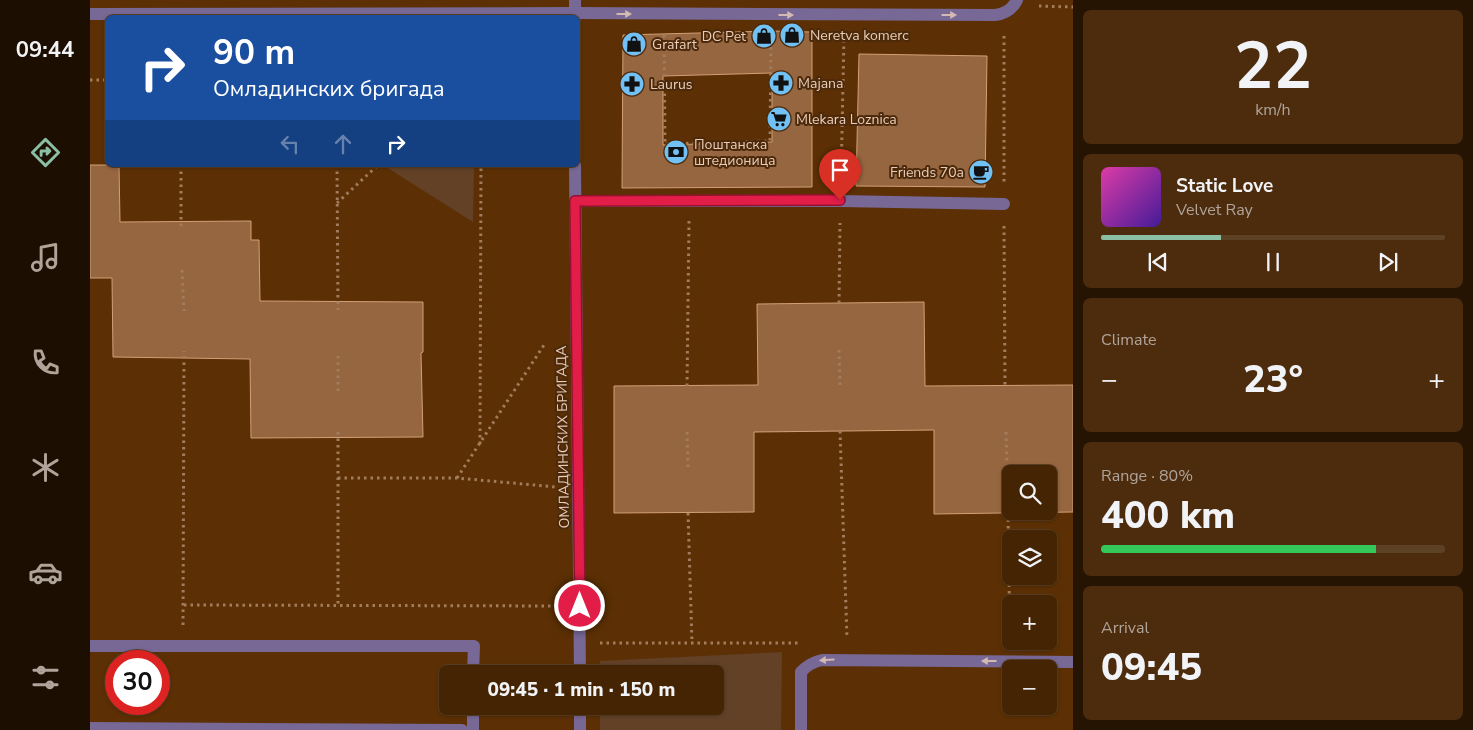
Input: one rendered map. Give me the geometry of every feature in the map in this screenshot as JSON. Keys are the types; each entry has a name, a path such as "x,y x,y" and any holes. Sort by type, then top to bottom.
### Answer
{"street":[{"path":"575,0 575,15"},
{"path":"90,14 995,15 1012,7"},
{"name":"ОМЛАДИНСКИХ БРИГАДА","path":"575,167 580,665"},
{"path":"575,201 840,200 1004,204"},
{"path":"90,646 474,646 473,665"},
{"path":"801,730 801,672 807,665 822,660 1073,662"},
{"path":"473,715 473,730"},
{"path":"580,715 580,730"},
{"path":"90,728 462,730"}],"path":[{"path":"1005,386 1004,204 1012,7 1073,7"},
{"path":"839,303 845,15"},
{"path":"664,29 664,144 770,141 771,28"},
{"path":"90,80 105,80"},
{"path":"181,167 182,229"},
{"path":"337,167 338,310"},
{"path":"337,203 376,167"},
{"path":"480,444 481,167"},
{"path":"687,386 689,201"},
{"path":"182,270 184,311"},
{"path":"457,478 544,345"},
{"path":"839,350 840,386"},
{"path":"182,646 184,605 184,351"},
{"path":"338,353 338,391"},
{"path":"840,431 847,642"},
{"path":"338,432 338,605"},
{"path":"687,432 688,468"},
{"path":"1006,432 1007,465"},
{"path":"338,478 457,478 579,489"},
{"path":"688,513 692,643"},
{"path":"1008,520 1009,595"},
{"path":"184,605 580,606"}],"shaded area":[{"path":"386,167 474,167 473,222"},
{"path":"782,652 781,730 600,730 600,715 724,715 724,665 600,665 600,661"}],"building":[{"path":"773,31 812,32 812,187 622,188 623,35","holes":["772,73 772,142 663,145 663,76"]},
{"path":"859,54 987,56 985,187 856,186"},
{"path":"90,165 105,165 105,167 119,167 120,222 251,221 251,240 259,240 260,301 423,302 423,352 421,353 423,437 251,438 250,359 113,357 112,278 90,278"},
{"path":"924,302 925,386 1073,385 1073,512 1057,512 1057,465 1002,465 1002,513 934,514 934,430 754,432 754,512 614,513 614,386 758,385 757,304"}],"place":[{"name":"Neretva komerc","path":"792,35"},
{"name":"DC Pet","path":"764,36"},
{"name":"Grafart","path":"634,44"},
{"name":"Majana","path":"781,83"},
{"name":"Laurus","path":"632,84"},
{"name":"Mlekara Loznica","path":"779,119"},
{"name":"Поштанска штедионица","path":"676,152"},
{"name":"Friends 70a","path":"981,172"}],"route":[{"path":"580,606 575,201 840,200"}]}
